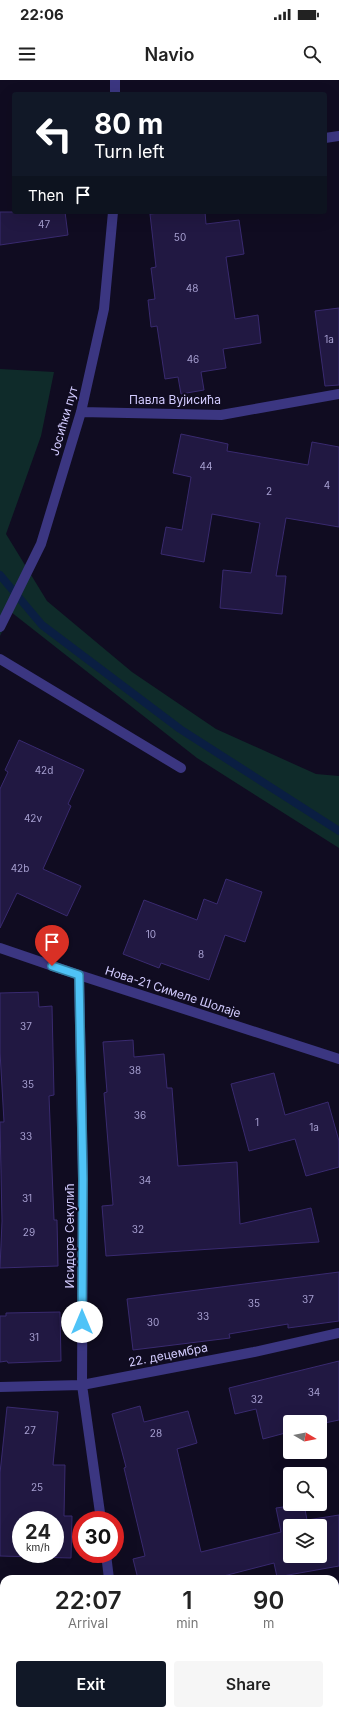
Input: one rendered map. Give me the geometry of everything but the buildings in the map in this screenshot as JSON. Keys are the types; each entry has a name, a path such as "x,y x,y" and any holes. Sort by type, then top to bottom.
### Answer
{"street":[{"path":"115,80 115,92"},
{"path":"327,138 339,136"},
{"name":"Јосићки пут","path":"0,627 41,544 81,412 104,309 112,214"},
{"name":"Павла Вујисића","path":"81,412 221,415 339,394"},
{"path":"0,658 181,768"},
{"name":"Нова-21 Симеле Шолаје","path":"0,948 79,975 339,1058"},
{"name":"Исидоре Секулић","path":"79,975 83,1179 82,1386 100,1511"},
{"name":"22. децембра","path":"0,1387 82,1386 339,1333"},
{"path":"107,1563 109,1575"}],"green space":[{"path":"0,369 54,372 41,436 6,534 47,601 132,672 216,729 316,774 339,776 339,848 197,758 11,612 0,636"}],"waterway":[{"path":"0,575 42,625 180,729 339,831"}],"route":[{"path":"52,966 79,975 83,1179 82,1322"}]}
